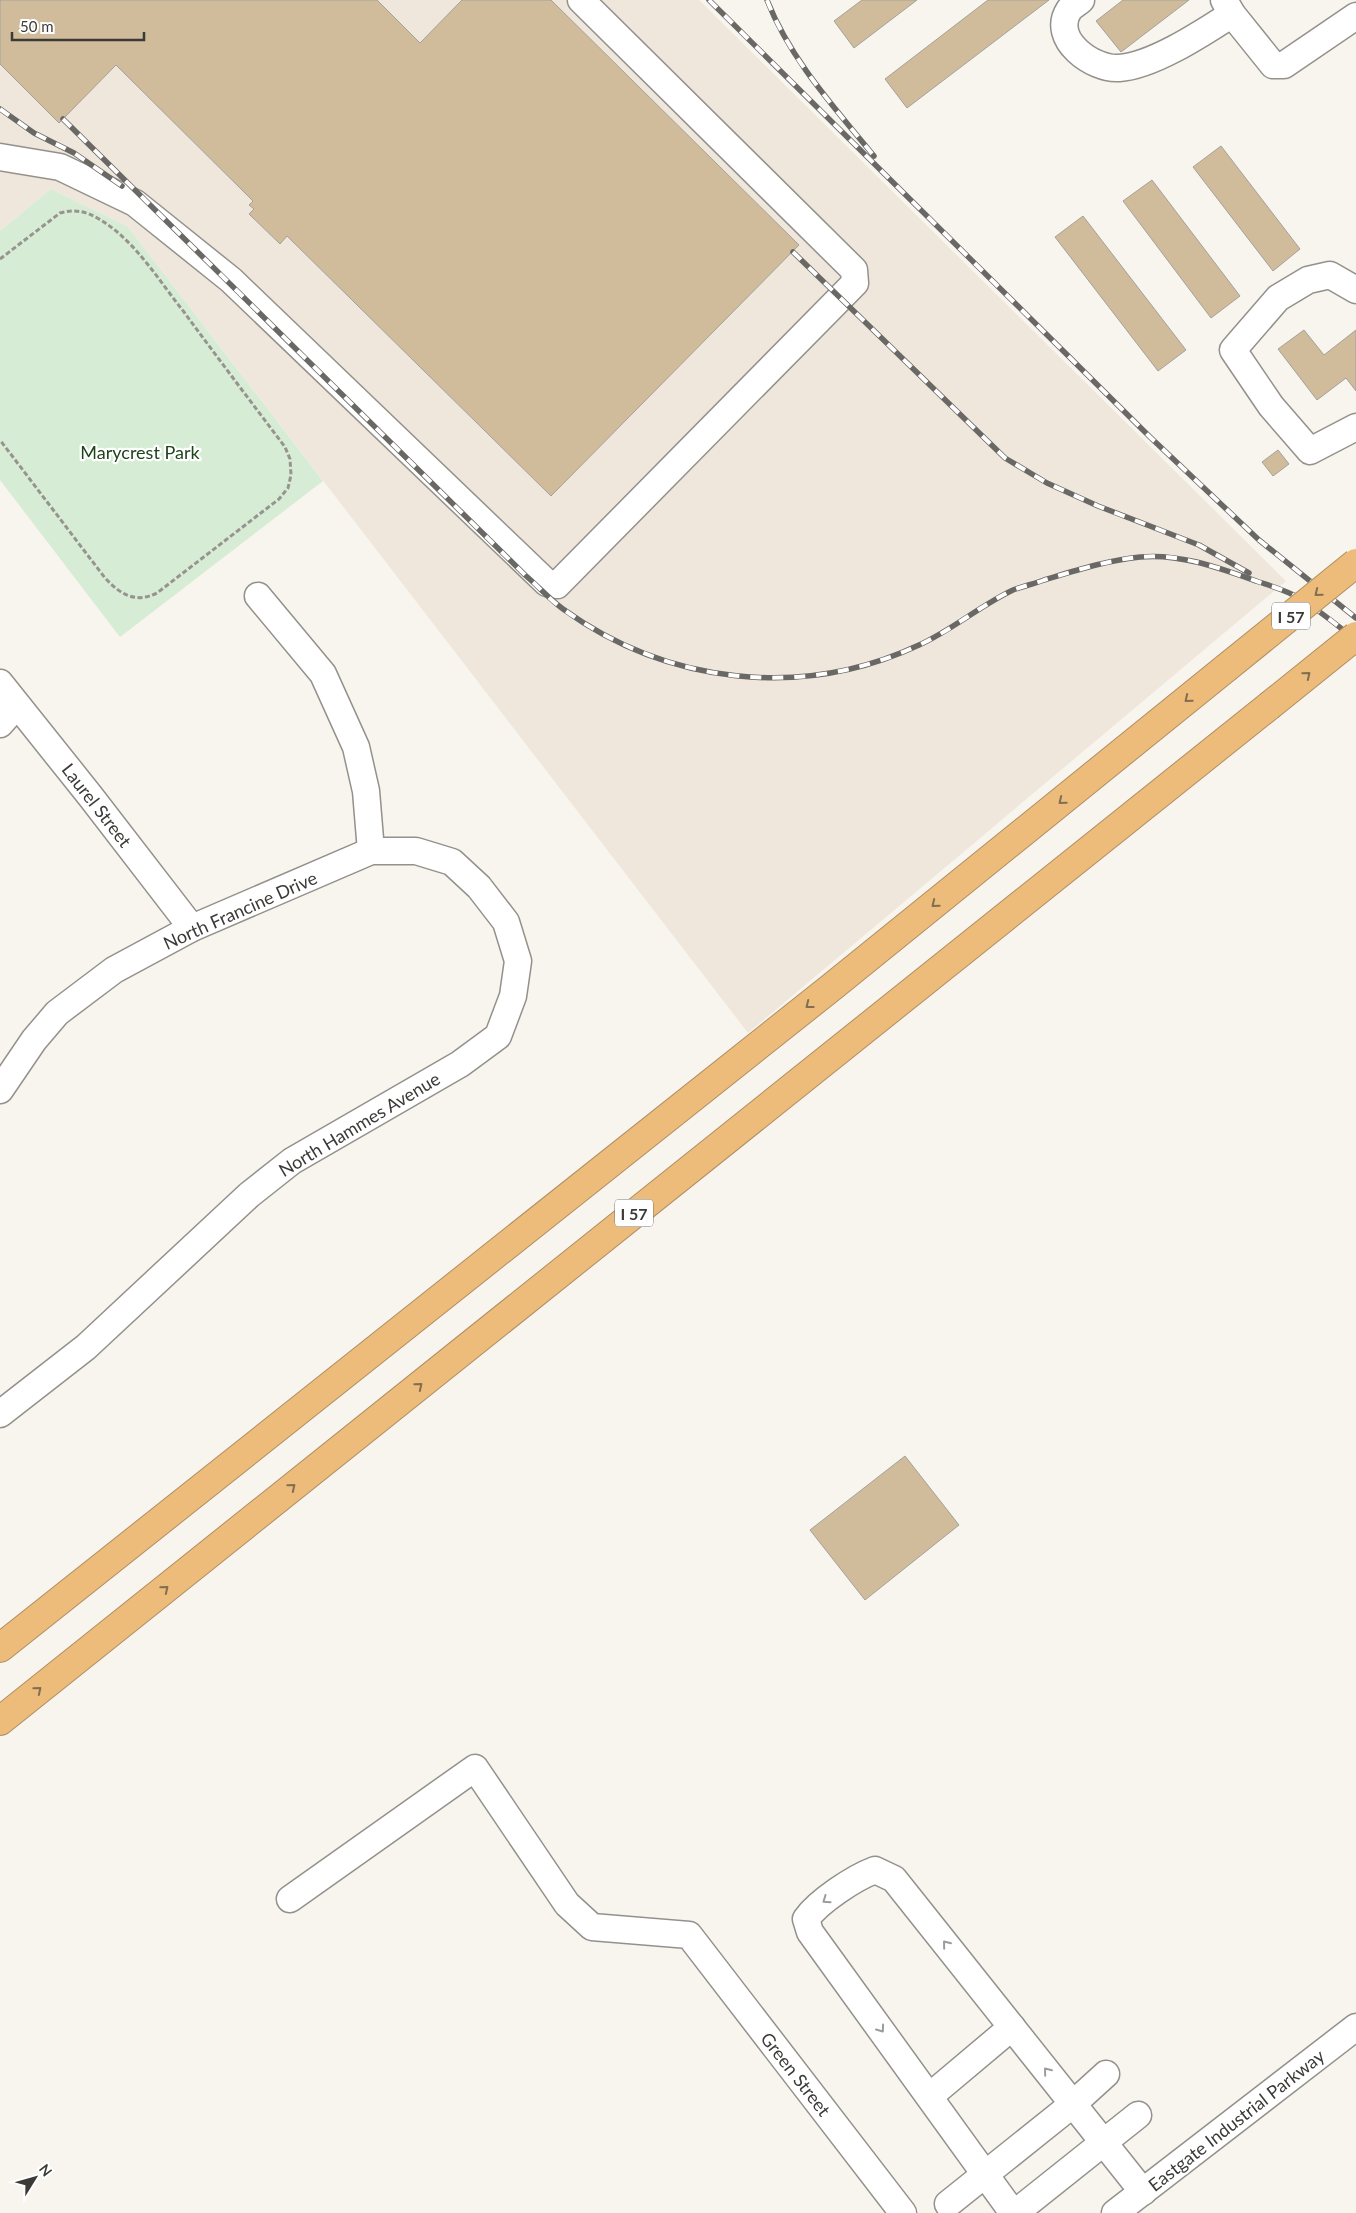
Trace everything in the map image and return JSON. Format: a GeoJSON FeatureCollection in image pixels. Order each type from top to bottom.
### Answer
{"type":"FeatureCollection","features":[{"type":"Feature","properties":{"kind":"highway","name":"I 57"},"geometry":{"type":"LineString","coordinates":[[0,1648],[825,993],[1356,562]]}},
{"type":"Feature","properties":{"kind":"highway","name":"I 57"},"geometry":{"type":"LineString","coordinates":[[0,1721],[1356,636]]}},
{"type":"Feature","properties":{"kind":"street"},"geometry":{"type":"LineString","coordinates":[[0,157],[60,167],[135,203],[231,280],[547,583],[557,585],[855,283],[854,270],[581,0]]}},
{"type":"Feature","properties":{"kind":"street"},"geometry":{"type":"LineString","coordinates":[[1081,0],[1069,10],[1065,23],[1067,38],[1085,58],[1103,66],[1119,68],[1141,63],[1187,43],[1228,7],[1273,65],[1284,65],[1356,16]]}},
{"type":"Feature","properties":{"kind":"street"},"geometry":{"type":"LineString","coordinates":[[1356,290],[1330,275],[1308,280],[1278,298],[1232,350],[1271,406],[1310,451],[1356,427]]}},
{"type":"Feature","properties":{"kind":"street"},"geometry":{"type":"LineString","coordinates":[[258,596],[323,674],[356,747],[366,791],[371,851]]}},
{"type":"Feature","properties":{"kind":"street","name":"Laurel Street"},"geometry":{"type":"LineString","coordinates":[[0,683],[8,715],[91,797],[192,928]]}},
{"type":"Feature","properties":{"kind":"street","name":"North Francine Drive"},"geometry":{"type":"LineString","coordinates":[[0,1090],[34,1040],[57,1013],[114,970],[192,928],[371,851],[416,852],[452,862],[479,886],[506,922]]}},
{"type":"Feature","properties":{"kind":"street","name":"North Hammes Avenue"},"geometry":{"type":"LineString","coordinates":[[0,1414],[86,1347],[249,1195],[292,1161],[460,1064],[498,1036],[513,996],[518,961],[506,922]]}},
{"type":"Feature","properties":{"kind":"street","name":"Green Street"},"geometry":{"type":"LineString","coordinates":[[290,1899],[475,1768],[567,1904],[592,1926],[689,1935],[903,2213]]}},
{"type":"Feature","properties":{"kind":"street"},"geometry":{"type":"LineString","coordinates":[[1138,2115],[1103,2143],[1014,2213],[810,1932],[806,1919],[812,1911],[869,1872],[876,1870],[894,1879],[1103,2143],[1143,2192]]}},
{"type":"Feature","properties":{"kind":"street"},"geometry":{"type":"LineString","coordinates":[[930,2096],[1012,2027]]}},
{"type":"Feature","properties":{"kind":"street","name":"Eastgate Industrial Parkway"},"geometry":{"type":"LineString","coordinates":[[1115,2213],[1355,2031]]}},
{"type":"Feature","properties":{"kind":"street"},"geometry":{"type":"LineString","coordinates":[[948,2204],[1073,2104],[1106,2074]]}},
{"type":"Feature","properties":{"kind":"path"},"geometry":{"type":"LineString","coordinates":[[0,259],[60,213],[70,210],[84,212],[117,232],[148,266],[285,447],[290,459],[291,475],[288,488],[270,508],[157,593],[138,599],[120,592],[105,578],[0,440]]}},
{"type":"Feature","properties":{"kind":"shaded area"},"geometry":{"type":"Polygon","coordinates":[[[0,0],[699,0],[1286,581],[748,1033],[128,227],[51,189],[0,231],[0,0]]]}},
{"type":"Feature","properties":{"kind":"green space","name":"Marycrest Park"},"geometry":{"type":"Polygon","coordinates":[[[51,189],[128,227],[323,481],[120,637],[0,480],[0,231],[51,189]]]}},
{"type":"Feature","properties":{"kind":"building"},"geometry":{"type":"Polygon","coordinates":[[[0,0],[377,0],[420,43],[462,0],[551,0],[799,245],[551,496],[287,236],[280,244],[249,214],[254,209],[249,205],[253,201],[116,65],[59,123],[0,64],[0,0]]]}},
{"type":"Feature","properties":{"kind":"building"},"geometry":{"type":"Polygon","coordinates":[[[862,0],[917,0],[854,48],[834,21],[862,0]]]}},
{"type":"Feature","properties":{"kind":"building"},"geometry":{"type":"Polygon","coordinates":[[[988,0],[1049,0],[907,108],[885,79],[988,0]]]}},
{"type":"Feature","properties":{"kind":"building"},"geometry":{"type":"Polygon","coordinates":[[[1123,0],[1189,0],[1121,52],[1096,21],[1123,0]]]}},
{"type":"Feature","properties":{"kind":"building"},"geometry":{"type":"Polygon","coordinates":[[[1221,146],[1300,249],[1273,271],[1193,167],[1221,146]]]}},
{"type":"Feature","properties":{"kind":"building"},"geometry":{"type":"Polygon","coordinates":[[[1152,180],[1240,296],[1211,318],[1123,201],[1152,180]]]}},
{"type":"Feature","properties":{"kind":"building"},"geometry":{"type":"Polygon","coordinates":[[[1083,216],[1186,350],[1158,371],[1055,237],[1083,216]]]}},
{"type":"Feature","properties":{"kind":"building"},"geometry":{"type":"Polygon","coordinates":[[[1304,330],[1324,355],[1356,330],[1356,391],[1346,378],[1317,400],[1278,349],[1304,330]]]}},
{"type":"Feature","properties":{"kind":"building"},"geometry":{"type":"Polygon","coordinates":[[[1278,450],[1289,464],[1273,476],[1262,462],[1278,450]]]}},
{"type":"Feature","properties":{"kind":"building"},"geometry":{"type":"Polygon","coordinates":[[[905,1456],[959,1525],[865,1600],[810,1530],[905,1456]]]}},
{"type":"Feature","properties":{"kind":"railway"},"geometry":{"type":"LineString","coordinates":[[709,0],[1150,437],[1259,540],[1356,618]]}},
{"type":"Feature","properties":{"kind":"railway"},"geometry":{"type":"LineString","coordinates":[[767,0],[777,22],[800,62],[874,156]]}},
{"type":"Feature","properties":{"kind":"railway"},"geometry":{"type":"LineString","coordinates":[[0,109],[34,133],[74,153],[122,186]]}},
{"type":"Feature","properties":{"kind":"railway"},"geometry":{"type":"LineString","coordinates":[[63,119],[548,597],[563,609],[603,634],[646,654],[690,668],[736,676],[782,678],[829,673],[874,662],[919,645],[1001,596],[1017,589],[1103,563],[1128,558],[1155,556],[1201,563],[1286,591],[1308,604],[1356,640]]}},
{"type":"Feature","properties":{"kind":"railway"},"geometry":{"type":"LineString","coordinates":[[793,252],[1005,458],[1047,483],[1098,506],[1199,545],[1249,573]]}}]}
